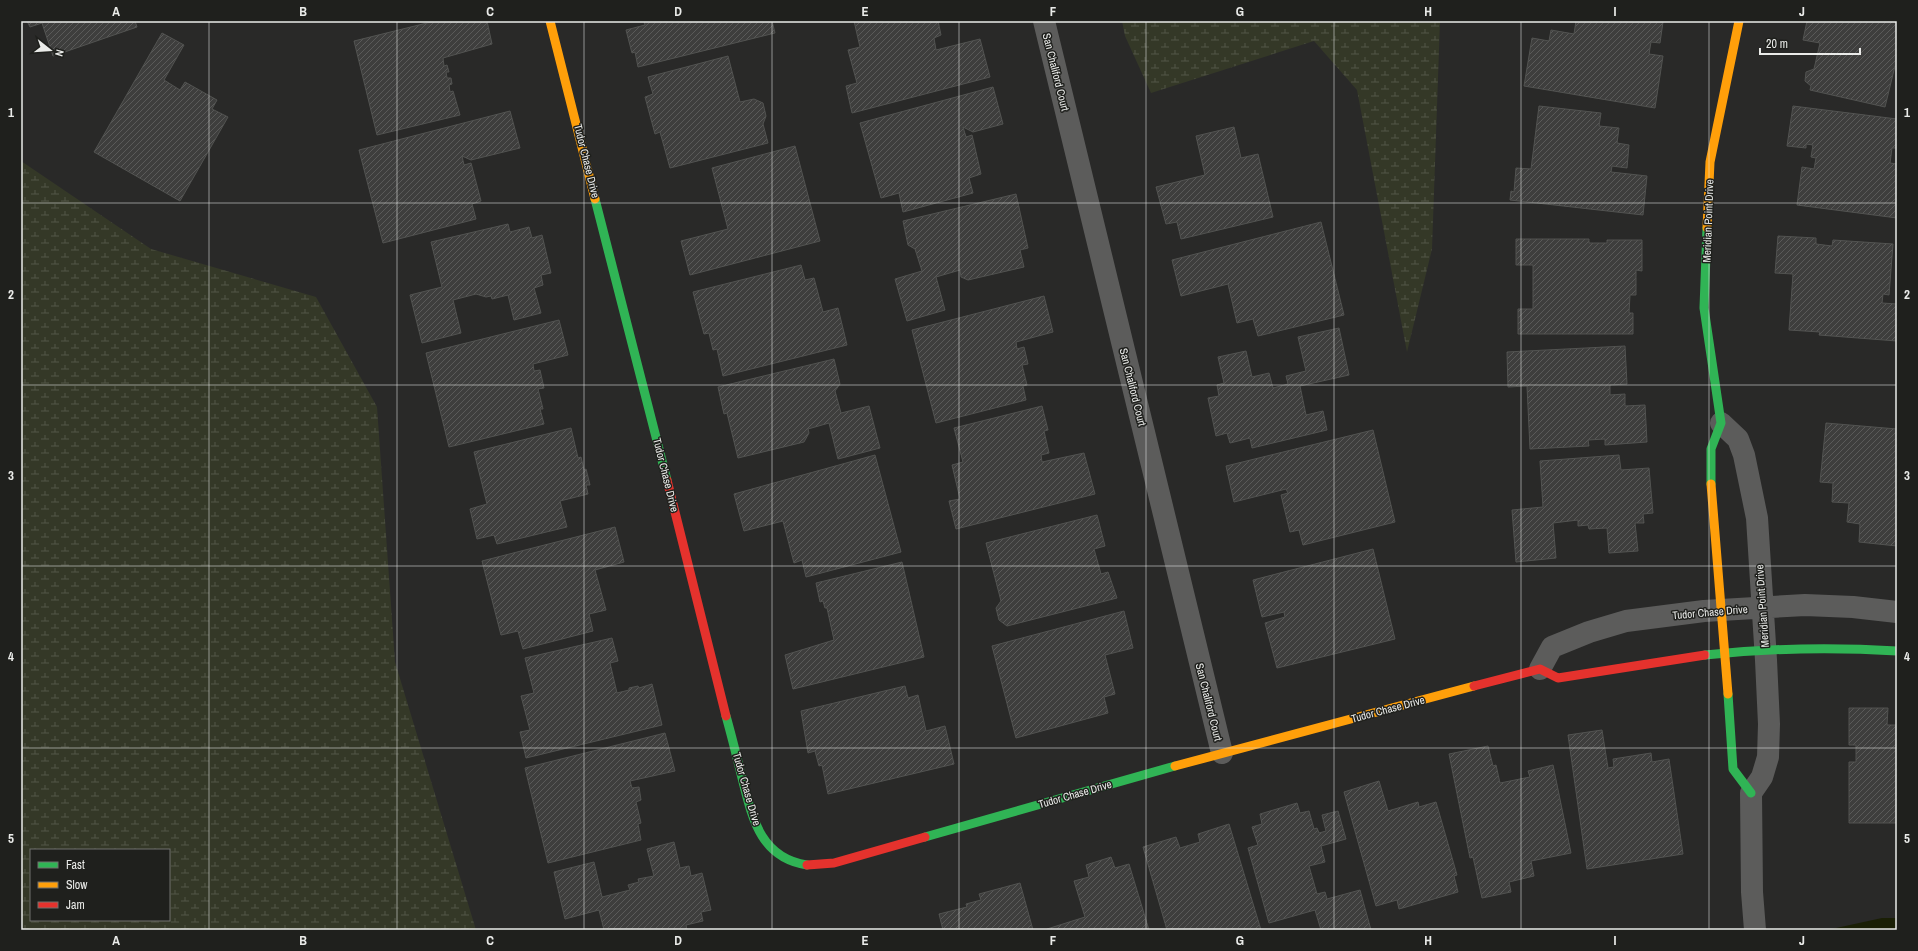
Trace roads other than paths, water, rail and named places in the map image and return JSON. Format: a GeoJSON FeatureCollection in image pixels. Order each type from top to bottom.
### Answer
{"type":"FeatureCollection","features":[{"type":"Feature","properties":{"kind":"street","name":"Tudor Chase Drive"},"geometry":{"type":"LineString","coordinates":[[550,21],[754,821],[764,841],[786,861],[815,866],[834,862],[1222,753],[1540,669],[1552,647],[1589,632],[1626,621],[1722,610],[1805,605],[1854,607],[1897,612]]}},
{"type":"Feature","properties":{"kind":"street","name":"San Chaliford Court"},"geometry":{"type":"LineString","coordinates":[[1044,21],[1222,753]]}},
{"type":"Feature","properties":{"kind":"street","name":"Meridian Point Drive"},"geometry":{"type":"LineString","coordinates":[[1739,21],[1710,170],[1704,308],[1721,424],[1738,439],[1744,455],[1757,518],[1769,724],[1768,757],[1762,778],[1751,793]]}},
{"type":"Feature","properties":{"kind":"street"},"geometry":{"type":"LineString","coordinates":[[1721,424],[1711,449],[1711,480],[1733,769],[1751,793],[1752,892],[1755,930]]}},
{"type":"Feature","properties":{"kind":"street"},"geometry":{"type":"LineString","coordinates":[[1540,669],[1558,678],[1765,648],[1848,648],[1897,651]]}}]}
